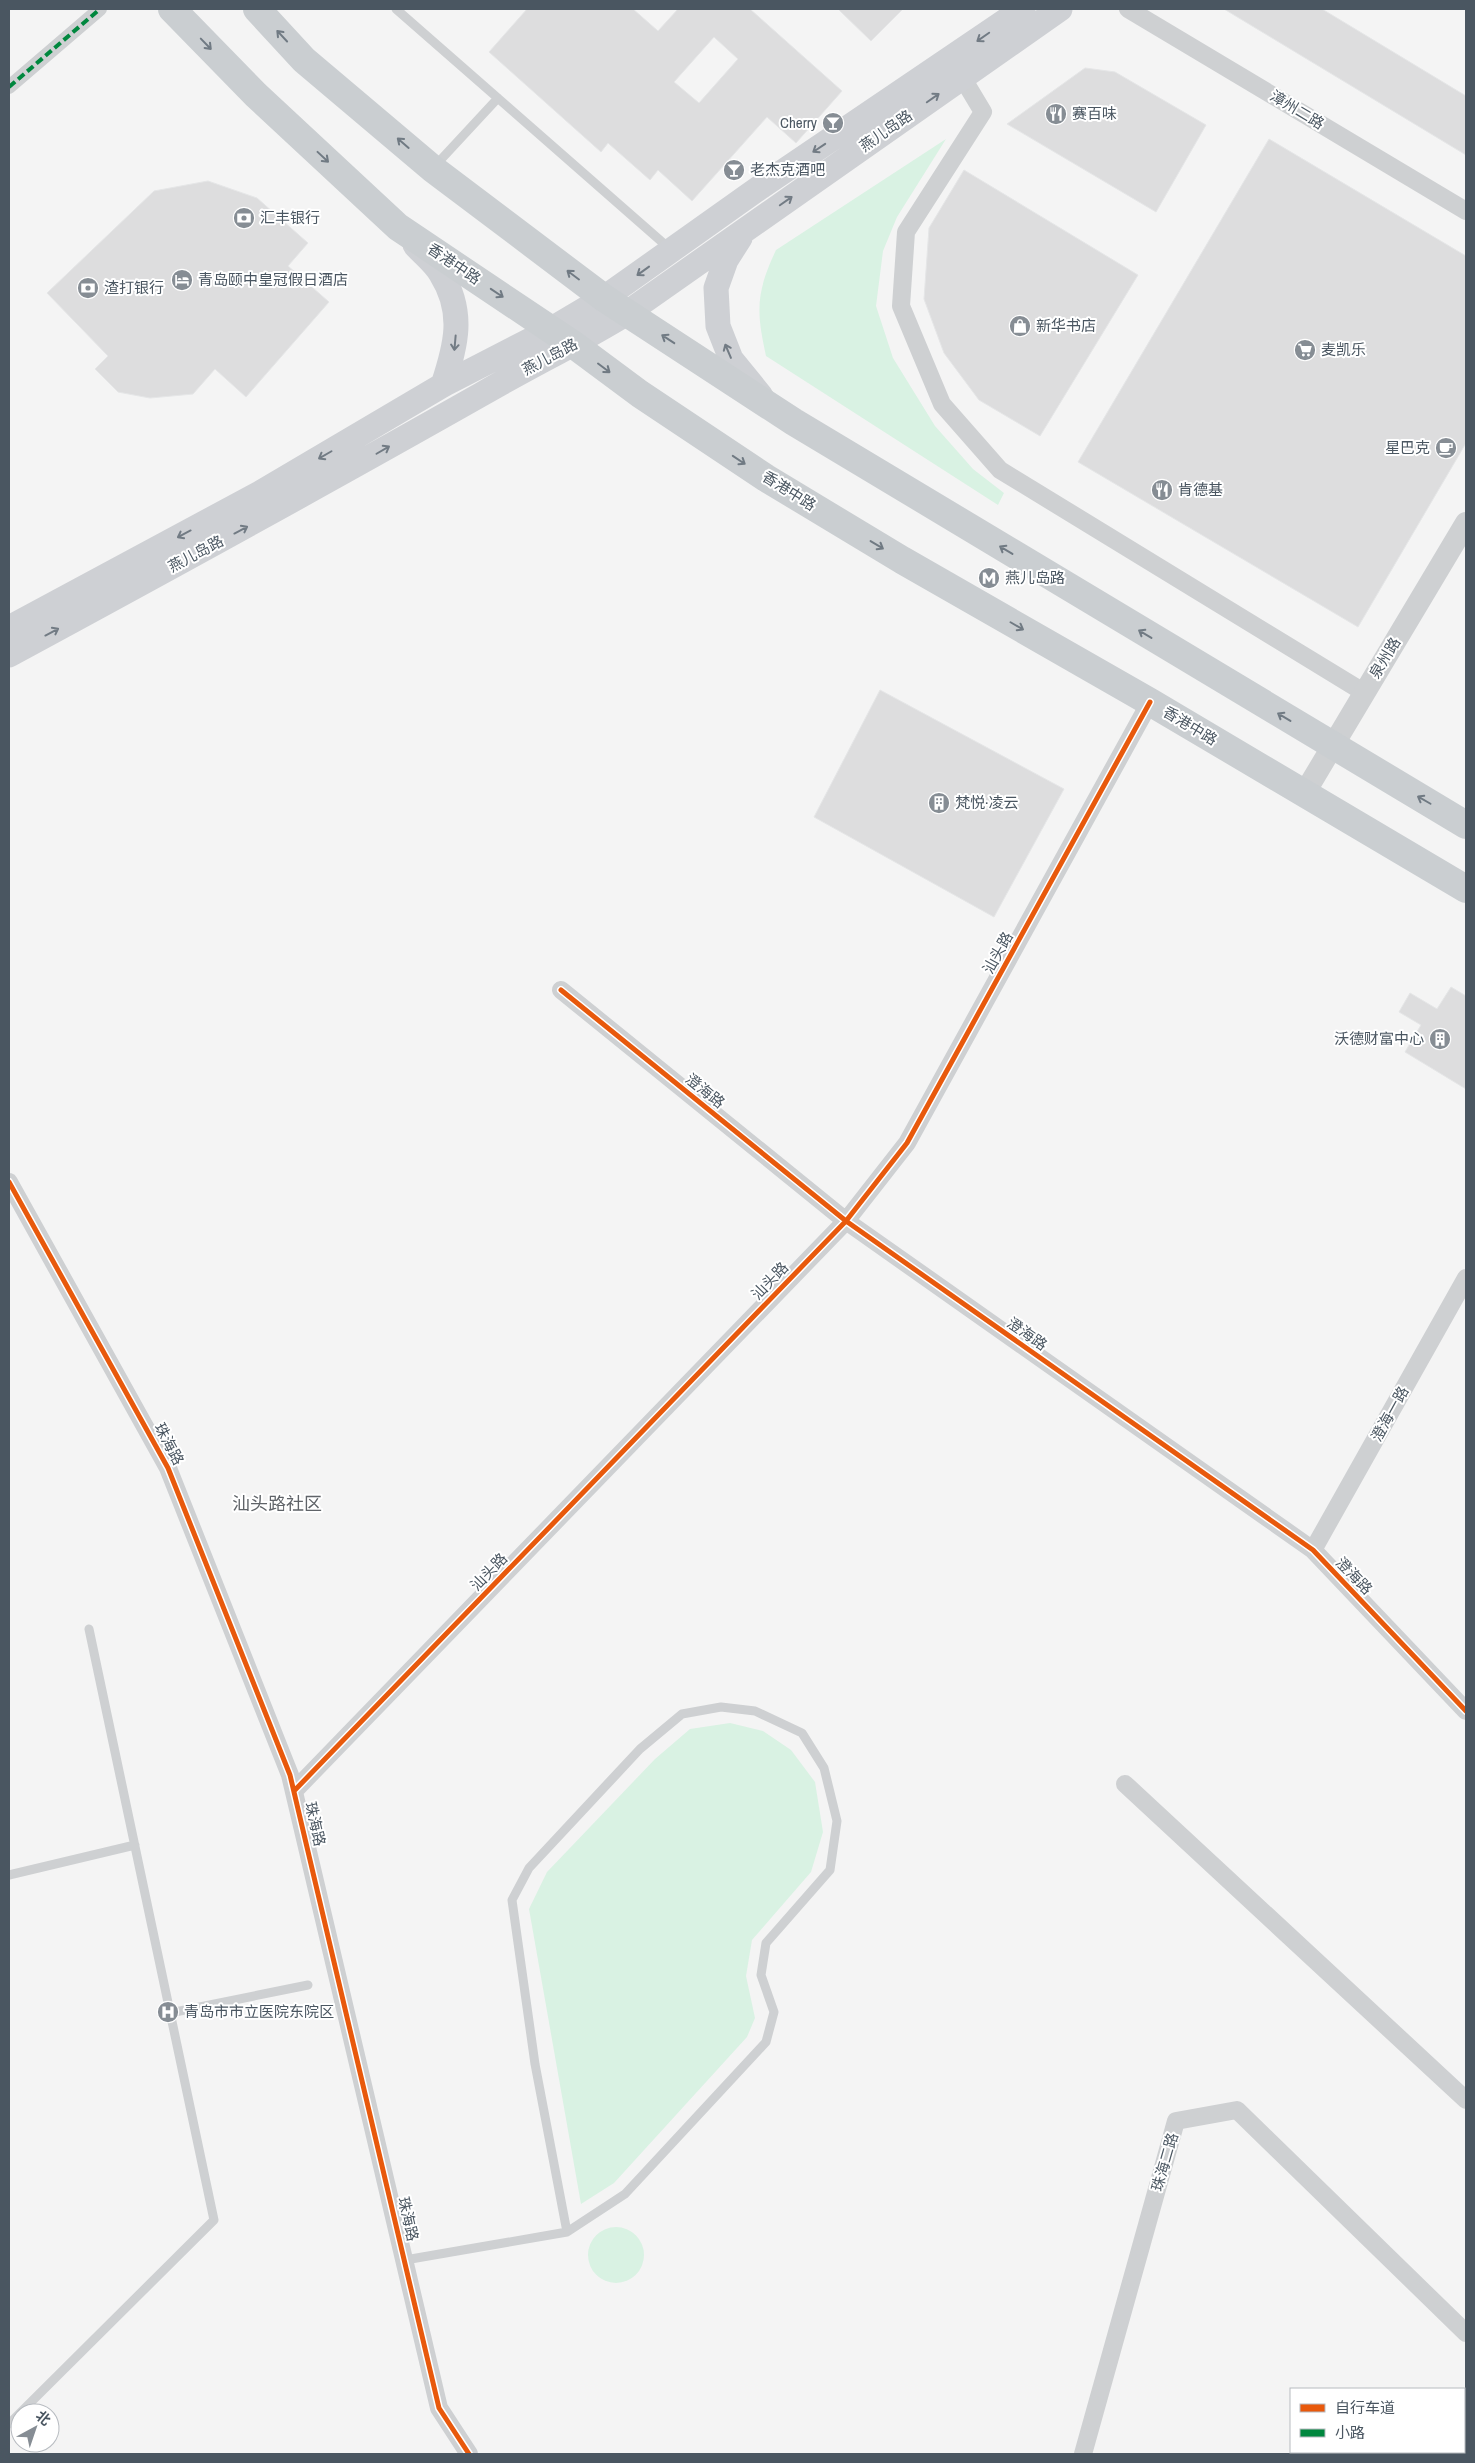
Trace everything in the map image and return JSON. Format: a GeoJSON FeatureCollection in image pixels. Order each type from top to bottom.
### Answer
{"type":"FeatureCollection","features":[{"type":"Feature","properties":{"kind":"main road","name":"香港中路"},"geometry":{"type":"LineString","coordinates":[[172,9],[256,95],[398,226],[574,345],[640,394],[766,478],[911,565],[1150,702],[1466,889]]}},
{"type":"Feature","properties":{"kind":"main road"},"geometry":{"type":"LineString","coordinates":[[256,9],[304,60],[433,168],[604,298],[794,422],[1466,825]]}},
{"type":"Feature","properties":{"kind":"main road","name":"燕儿岛路"},"geometry":{"type":"LineString","coordinates":[[9,628],[260,493],[443,385],[550,330],[604,298],[1022,9]]}},
{"type":"Feature","properties":{"kind":"main road","name":"燕儿岛路"},"geometry":{"type":"LineString","coordinates":[[9,655],[276,511],[496,386],[574,345],[627,313],[1060,9]]}},
{"type":"Feature","properties":{"kind":"main road"},"geometry":{"type":"LineString","coordinates":[[398,226],[441,274],[457,313],[455,350],[443,385]]}},
{"type":"Feature","properties":{"kind":"main road"},"geometry":{"type":"LineString","coordinates":[[746,229],[726,260],[716,288],[718,326],[731,358],[767,404]]}},
{"type":"Feature","properties":{"kind":"street"},"geometry":{"type":"LineString","coordinates":[[9,87],[100,9]]}},
{"type":"Feature","properties":{"kind":"street","name":"漳州二路"},"geometry":{"type":"LineString","coordinates":[[1128,9],[1466,211]]}},
{"type":"Feature","properties":{"kind":"street"},"geometry":{"type":"LineString","coordinates":[[962,77],[983,112],[906,232],[901,306],[942,404],[1000,470],[1364,693]]}},
{"type":"Feature","properties":{"kind":"street","name":"泉州路"},"geometry":{"type":"LineString","coordinates":[[1304,794],[1466,523]]}},
{"type":"Feature","properties":{"kind":"street","name":"汕头路"},"geometry":{"type":"LineString","coordinates":[[294,1791],[846,1221],[907,1143],[1150,702]]}},
{"type":"Feature","properties":{"kind":"street","name":"澄海路"},"geometry":{"type":"LineString","coordinates":[[561,990],[846,1221],[1313,1550],[1466,1711]]}},
{"type":"Feature","properties":{"kind":"street","name":"珠海路"},"geometry":{"type":"LineString","coordinates":[[9,1182],[168,1468],[290,1775],[439,2408],[470,2454]]}},
{"type":"Feature","properties":{"kind":"street","name":"澄海一路"},"geometry":{"type":"LineString","coordinates":[[1313,1550],[1466,1278]]}},
{"type":"Feature","properties":{"kind":"street"},"geometry":{"type":"LineString","coordinates":[[1125,1784],[1466,2100]]}},
{"type":"Feature","properties":{"kind":"street","name":"珠海二路"},"geometry":{"type":"LineString","coordinates":[[1083,2454],[1176,2122],[1237,2110],[1466,2333]]}},
{"type":"Feature","properties":{"kind":"lane"},"geometry":{"type":"LineString","coordinates":[[396,9],[671,250]]}},
{"type":"Feature","properties":{"kind":"lane"},"geometry":{"type":"LineString","coordinates":[[433,168],[498,98]]}},
{"type":"Feature","properties":{"kind":"lane"},"geometry":{"type":"LineString","coordinates":[[30,2403],[214,2220],[88,1628]]}},
{"type":"Feature","properties":{"kind":"lane"},"geometry":{"type":"LineString","coordinates":[[405,2260],[567,2232],[625,2194],[766,2042],[774,2012],[761,1975],[766,1943],[830,1870],[837,1821],[824,1768],[802,1733],[755,1711],[721,1706],[682,1714],[640,1749],[529,1868],[512,1900],[535,2064],[567,2232]]}},
{"type":"Feature","properties":{"kind":"lane"},"geometry":{"type":"LineString","coordinates":[[9,1875],[135,1845]]}},
{"type":"Feature","properties":{"kind":"lane"},"geometry":{"type":"LineString","coordinates":[[170,2013],[308,1984]]}},
{"type":"Feature","properties":{"kind":"green space"},"geometry":{"type":"Polygon","coordinates":[[[946,139],[897,217],[883,251],[876,306],[893,358],[935,426],[973,469],[1004,493],[998,505],[766,356],[759,314],[761,290],[776,250],[946,139]]]}},
{"type":"Feature","properties":{"kind":"green space"},"geometry":{"type":"Polygon","coordinates":[[[730,1723],[763,1731],[791,1750],[815,1782],[823,1832],[811,1872],[752,1940],[746,1976],[755,2018],[747,2037],[614,2183],[581,2204],[529,1909],[547,1872],[655,1759],[690,1729],[730,1723]]]}},
{"type":"Feature","properties":{"kind":"green space"},"geometry":{"type":"Polygon","coordinates":[[[616,2227],[627,2229],[636,2235],[642,2244],[644,2255],[642,2266],[636,2275],[627,2281],[616,2283],[605,2281],[596,2275],[590,2266],[588,2255],[590,2244],[596,2235],[605,2229],[616,2227]]]}},
{"type":"Feature","properties":{"kind":"building"},"geometry":{"type":"Polygon","coordinates":[[[527,9],[633,9],[658,31],[678,9],[750,9],[842,91],[796,143],[767,117],[692,201],[658,170],[650,180],[608,143],[601,152],[489,52],[527,9]],[[714,37],[674,82],[699,103],[738,59],[714,37]]]}},
{"type":"Feature","properties":{"kind":"building"},"geometry":{"type":"Polygon","coordinates":[[[838,9],[903,9],[871,41],[838,9]]]}},
{"type":"Feature","properties":{"kind":"building"},"geometry":{"type":"Polygon","coordinates":[[[1224,9],[1322,9],[1466,96],[1466,155],[1224,9]]]}},
{"type":"Feature","properties":{"kind":"building"},"geometry":{"type":"Polygon","coordinates":[[[1085,68],[1115,72],[1206,125],[1156,212],[1007,124],[1085,68]]]}},
{"type":"Feature","properties":{"kind":"building","name":"麦凯乐"},"geometry":{"type":"Polygon","coordinates":[[[1269,139],[1466,256],[1466,443],[1358,627],[1078,462],[1269,139]]]}},
{"type":"Feature","properties":{"kind":"building","name":"新华书店"},"geometry":{"type":"Polygon","coordinates":[[[964,170],[1138,275],[1040,436],[979,400],[944,353],[924,299],[929,228],[964,170]]]}},
{"type":"Feature","properties":{"kind":"building","name":"青岛颐中皇冠假日酒店"},"geometry":{"type":"Polygon","coordinates":[[[208,181],[257,198],[308,243],[288,266],[329,302],[246,397],[215,369],[193,394],[150,398],[118,392],[95,369],[108,356],[47,293],[154,191],[208,181]]]}},
{"type":"Feature","properties":{"kind":"building","name":"梵悦·凌云"},"geometry":{"type":"Polygon","coordinates":[[[880,690],[1064,789],[994,917],[814,817],[880,690]]]}},
{"type":"Feature","properties":{"kind":"building","name":"沃德财富中心"},"geometry":{"type":"Polygon","coordinates":[[[1451,987],[1466,996],[1466,1089],[1405,1052],[1421,1025],[1399,1012],[1410,993],[1437,1009],[1451,987]]]}},
{"type":"Feature","properties":{"kind":"marked path"},"geometry":{"type":"LineString","coordinates":[[9,87],[100,9]]}},
{"type":"Feature","properties":{"kind":"cycle path"},"geometry":{"type":"LineString","coordinates":[[294,1791],[846,1221],[907,1143],[1150,702]]}},
{"type":"Feature","properties":{"kind":"cycle path"},"geometry":{"type":"LineString","coordinates":[[561,990],[846,1221],[1313,1550],[1466,1711]]}},
{"type":"Feature","properties":{"kind":"cycle path"},"geometry":{"type":"LineString","coordinates":[[9,1182],[168,1468],[290,1775],[439,2408],[469,2454]]}},
{"type":"Feature","properties":{"kind":"place","name":"赛百味"},"geometry":{"type":"Point","coordinates":[1056,114]}},
{"type":"Feature","properties":{"kind":"place","name":"Cherry"},"geometry":{"type":"Point","coordinates":[833,123]}},
{"type":"Feature","properties":{"kind":"place","name":"老杰克酒吧"},"geometry":{"type":"Point","coordinates":[734,170]}},
{"type":"Feature","properties":{"kind":"place","name":"汇丰银行"},"geometry":{"type":"Point","coordinates":[244,218]}},
{"type":"Feature","properties":{"kind":"place","name":"青岛颐中皇冠假日酒店"},"geometry":{"type":"Point","coordinates":[182,280]}},
{"type":"Feature","properties":{"kind":"place","name":"渣打银行"},"geometry":{"type":"Point","coordinates":[88,288]}},
{"type":"Feature","properties":{"kind":"place","name":"新华书店"},"geometry":{"type":"Point","coordinates":[1020,326]}},
{"type":"Feature","properties":{"kind":"place","name":"麦凯乐"},"geometry":{"type":"Point","coordinates":[1305,350]}},
{"type":"Feature","properties":{"kind":"place","name":"星巴克"},"geometry":{"type":"Point","coordinates":[1446,448]}},
{"type":"Feature","properties":{"kind":"place","name":"肯德基"},"geometry":{"type":"Point","coordinates":[1162,490]}},
{"type":"Feature","properties":{"kind":"place","name":"燕儿岛路"},"geometry":{"type":"Point","coordinates":[989,578]}},
{"type":"Feature","properties":{"kind":"place","name":"梵悦·凌云"},"geometry":{"type":"Point","coordinates":[939,803]}},
{"type":"Feature","properties":{"kind":"place","name":"沃德财富中心"},"geometry":{"type":"Point","coordinates":[1440,1039]}},
{"type":"Feature","properties":{"kind":"place","name":"青岛市市立医院东院区"},"geometry":{"type":"Point","coordinates":[168,2012]}},
{"type":"Feature","properties":{"kind":"district","name":"汕头路社区"},"geometry":{"type":"Point","coordinates":[277,1504]}}]}
